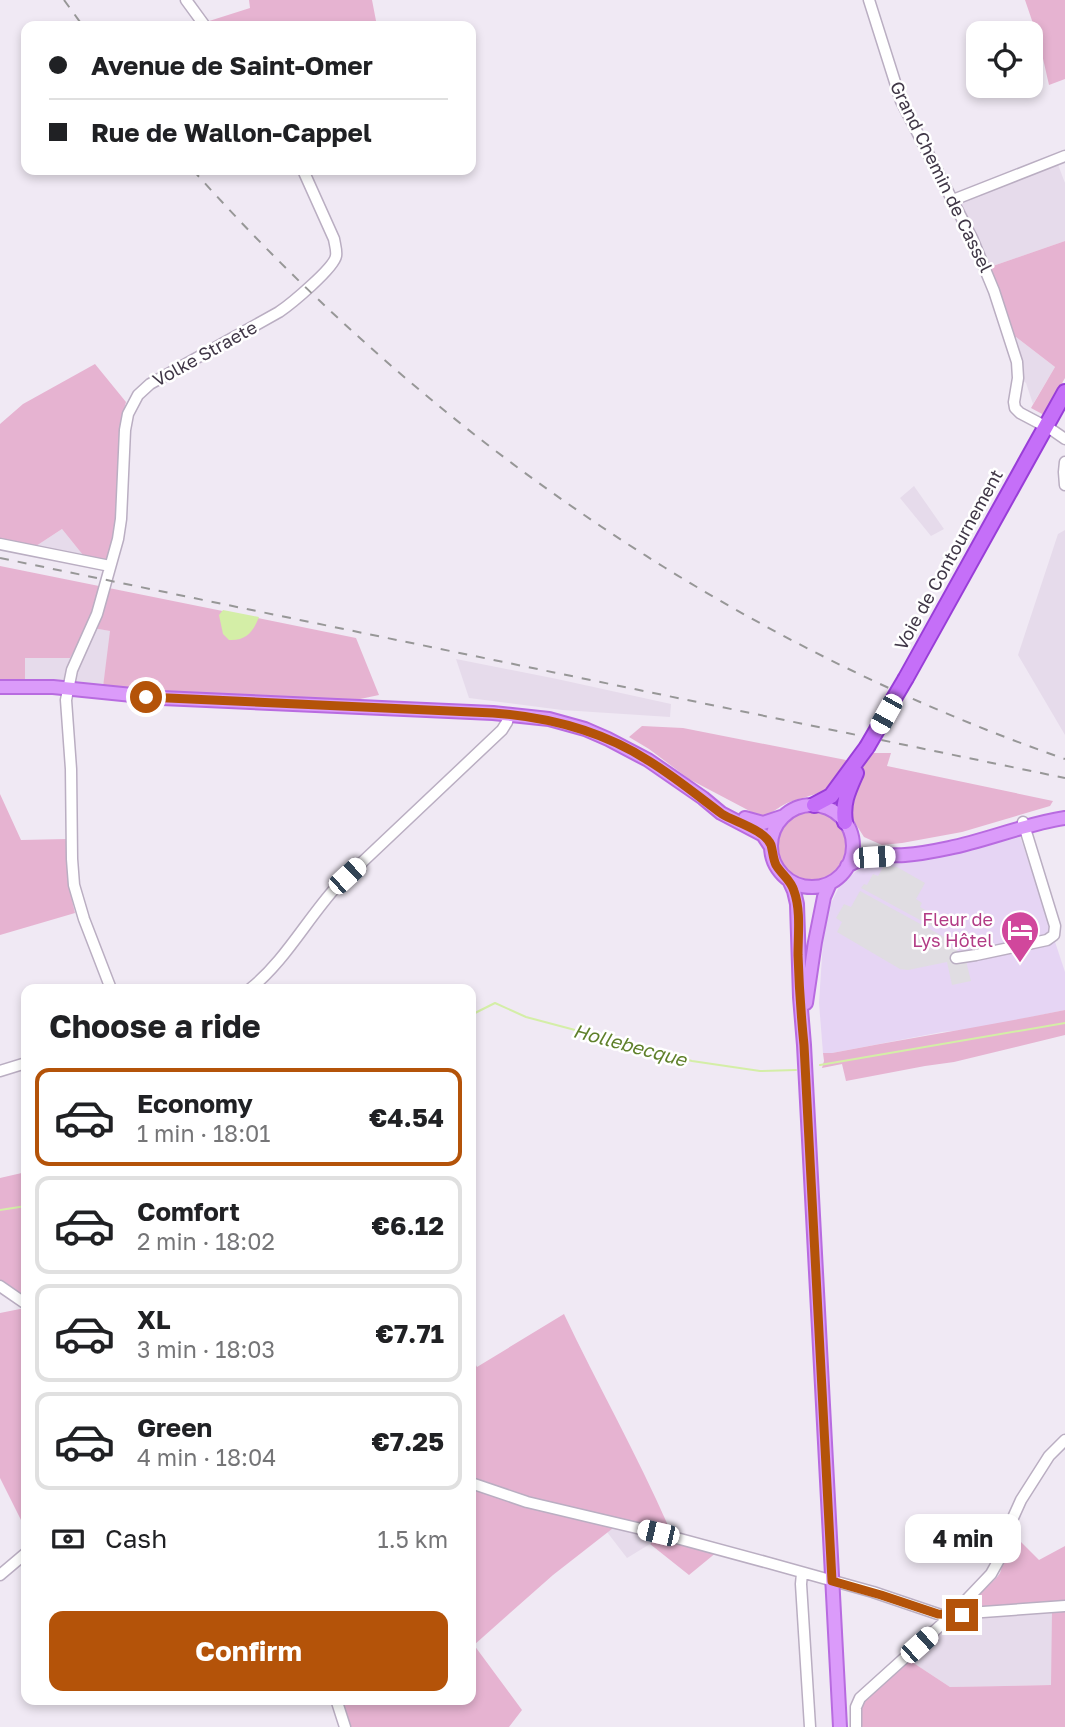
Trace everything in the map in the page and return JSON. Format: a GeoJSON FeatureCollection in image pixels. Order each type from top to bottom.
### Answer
{"type":"FeatureCollection","features":[{"type":"Feature","properties":{"kind":"highway","name":"Voie de Contournement"},"geometry":{"type":"LineString","coordinates":[[845,822],[845,800],[867,747],[1065,392]]}},
{"type":"Feature","properties":{"kind":"highway","name":"Voie de Contournement"},"geometry":{"type":"LineString","coordinates":[[814,806],[831,796],[867,747]]}},
{"type":"Feature","properties":{"kind":"main road"},"geometry":{"type":"LineString","coordinates":[[0,687],[67,688],[162,698],[538,717],[562,722],[608,739],[648,760],[725,816],[763,835],[771,847],[776,865],[789,880],[796,900],[840,1727]]}},
{"type":"Feature","properties":{"kind":"main road"},"geometry":{"type":"LineString","coordinates":[[703,798],[754,822],[767,822],[797,808],[814,806],[832,810],[845,822],[852,838],[852,852],[840,876],[830,883],[811,887],[789,880]]}},
{"type":"Feature","properties":{"kind":"main road"},"geometry":{"type":"LineString","coordinates":[[847,866],[865,858],[917,854],[958,846],[1065,812]]}},
{"type":"Feature","properties":{"kind":"main road"},"geometry":{"type":"LineString","coordinates":[[771,847],[774,831],[784,816]]}},
{"type":"Feature","properties":{"kind":"main road"},"geometry":{"type":"LineString","coordinates":[[852,838],[872,849],[893,850],[948,842],[1024,824],[1065,818]]}},
{"type":"Feature","properties":{"kind":"main road"},"geometry":{"type":"LineString","coordinates":[[804,1045],[812,957],[822,903],[830,883]]}},
{"type":"Feature","properties":{"kind":"street"},"geometry":{"type":"LineString","coordinates":[[186,0],[201,21]]}},
{"type":"Feature","properties":{"kind":"street","name":"Grand Chemin de Cassel"},"geometry":{"type":"LineString","coordinates":[[869,0],[904,108],[985,267],[1016,357],[1018,378],[1014,406],[1020,414],[1039,423]]}},
{"type":"Feature","properties":{"kind":"street"},"geometry":{"type":"LineString","coordinates":[[953,200],[1065,156]]}},
{"type":"Feature","properties":{"kind":"street","name":"Volke Straete"},"geometry":{"type":"LineString","coordinates":[[109,984],[81,911],[73,879],[71,769],[66,704],[67,688],[78,654],[97,614],[120,529],[126,419],[132,404],[145,387],[285,308],[335,260],[337,252],[334,239],[305,175]]}},
{"type":"Feature","properties":{"kind":"street"},"geometry":{"type":"LineString","coordinates":[[1052,430],[1065,439]]}},
{"type":"Feature","properties":{"kind":"street"},"geometry":{"type":"LineString","coordinates":[[1065,462],[1065,485]]}},
{"type":"Feature","properties":{"kind":"street"},"geometry":{"type":"LineString","coordinates":[[0,544],[110,566]]}},
{"type":"Feature","properties":{"kind":"street"},"geometry":{"type":"LineString","coordinates":[[255,984],[271,969],[337,886],[498,733],[507,722],[509,714]]}},
{"type":"Feature","properties":{"kind":"street"},"geometry":{"type":"LineString","coordinates":[[956,958],[1047,940],[1054,935],[1055,926],[1024,824]]}},
{"type":"Feature","properties":{"kind":"street"},"geometry":{"type":"LineString","coordinates":[[0,1071],[21,1065]]}},
{"type":"Feature","properties":{"kind":"street"},"geometry":{"type":"LineString","coordinates":[[0,1286],[21,1301]]}},
{"type":"Feature","properties":{"kind":"street"},"geometry":{"type":"LineString","coordinates":[[856,1727],[856,1707],[860,1698],[952,1615],[997,1565],[1021,1500],[1052,1451],[1065,1440]]}},
{"type":"Feature","properties":{"kind":"street"},"geometry":{"type":"LineString","coordinates":[[476,1485],[527,1502],[658,1533],[832,1581],[934,1613],[952,1615],[1065,1606]]}},
{"type":"Feature","properties":{"kind":"street"},"geometry":{"type":"LineString","coordinates":[[0,1575],[21,1557]]}},
{"type":"Feature","properties":{"kind":"street"},"geometry":{"type":"LineString","coordinates":[[802,1573],[810,1727]]}},
{"type":"Feature","properties":{"kind":"street"},"geometry":{"type":"LineString","coordinates":[[337,1705],[345,1727]]}},
{"type":"Feature","properties":{"kind":"shaded area"},"geometry":{"type":"Polygon","coordinates":[[[249,0],[372,0],[376,21],[209,21],[250,8],[249,0]]]}},
{"type":"Feature","properties":{"kind":"shaded area"},"geometry":{"type":"Polygon","coordinates":[[[1025,0],[1065,0],[1065,79],[1049,85],[1043,59],[1043,21],[1032,21],[1025,0]]]}},
{"type":"Feature","properties":{"kind":"shaded area"},"geometry":{"type":"Polygon","coordinates":[[[1057,162],[1065,183],[1065,241],[990,267],[959,201],[1057,162]]]}},
{"type":"Feature","properties":{"kind":"shaded area"},"geometry":{"type":"Polygon","coordinates":[[[1065,241],[1065,378],[1044,415],[1031,408],[1055,367],[1016,337],[1013,338],[990,267],[1065,241]]]}},
{"type":"Feature","properties":{"kind":"shaded area"},"geometry":{"type":"Polygon","coordinates":[[[1016,337],[1055,367],[1033,404],[1026,383],[1022,380],[1013,338],[1016,337]]]}},
{"type":"Feature","properties":{"kind":"shaded area"},"geometry":{"type":"Polygon","coordinates":[[[95,364],[126,402],[120,426],[115,529],[107,560],[87,560],[62,529],[33,548],[0,540],[0,424],[23,404],[95,364]]]}},
{"type":"Feature","properties":{"kind":"shaded area"},"geometry":{"type":"Polygon","coordinates":[[[914,486],[944,529],[931,536],[900,498],[914,486]]]}},
{"type":"Feature","properties":{"kind":"shaded area"},"geometry":{"type":"Polygon","coordinates":[[[62,529],[87,560],[33,548],[62,529]]]}},
{"type":"Feature","properties":{"kind":"shaded area"},"geometry":{"type":"Polygon","coordinates":[[[1065,530],[1065,735],[1018,655],[1058,534],[1065,530]]]}},
{"type":"Feature","properties":{"kind":"shaded area"},"geometry":{"type":"Polygon","coordinates":[[[0,566],[356,638],[379,695],[346,702],[145,692],[103,687],[110,631],[87,627],[70,658],[25,658],[25,681],[0,682],[0,566]]]}},
{"type":"Feature","properties":{"kind":"shaded area"},"geometry":{"type":"Polygon","coordinates":[[[223,610],[259,617],[248,635],[229,640],[223,634],[219,615],[223,610]]]}},
{"type":"Feature","properties":{"kind":"shaded area"},"geometry":{"type":"Polygon","coordinates":[[[87,627],[111,631],[102,697],[24,691],[25,658],[70,658],[87,627]]]}},
{"type":"Feature","properties":{"kind":"shaded area"},"geometry":{"type":"Polygon","coordinates":[[[456,659],[671,704],[670,717],[562,710],[469,698],[456,659]]]}},
{"type":"Feature","properties":{"kind":"shaded area"},"geometry":{"type":"Polygon","coordinates":[[[642,726],[683,728],[846,760],[838,780],[831,786],[787,803],[763,818],[689,779],[629,737],[642,726]]]}},
{"type":"Feature","properties":{"kind":"shaded area"},"geometry":{"type":"Polygon","coordinates":[[[870,753],[891,753],[887,766],[1053,801],[1050,806],[962,832],[882,845],[864,837],[848,812],[859,776],[870,753]]]}},
{"type":"Feature","properties":{"kind":"shaded area"},"geometry":{"type":"Polygon","coordinates":[[[0,794],[21,840],[67,839],[68,882],[75,913],[0,935],[0,794]]]}},
{"type":"Feature","properties":{"kind":"shaded area"},"geometry":{"type":"Polygon","coordinates":[[[812,811],[837,821],[847,846],[837,871],[812,881],[787,871],[777,846],[787,821],[812,811]]]}},
{"type":"Feature","properties":{"kind":"shaded area"},"geometry":{"type":"Polygon","coordinates":[[[1020,836],[1065,972],[1065,1010],[973,1029],[823,1053],[819,1003],[823,941],[830,905],[841,883],[866,864],[933,858],[1020,836]]]}},
{"type":"Feature","properties":{"kind":"shaded area"},"geometry":{"type":"Polygon","coordinates":[[[884,866],[897,867],[925,883],[916,899],[922,903],[920,907],[938,918],[933,927],[861,888],[864,884],[867,885],[873,874],[878,876],[884,866]]]}},
{"type":"Feature","properties":{"kind":"shaded area"},"geometry":{"type":"Polygon","coordinates":[[[860,891],[946,938],[947,945],[968,953],[967,965],[971,981],[952,985],[947,962],[908,970],[900,969],[837,932],[842,922],[836,918],[844,904],[851,907],[860,891]]]}},
{"type":"Feature","properties":{"kind":"shaded area"},"geometry":{"type":"Polygon","coordinates":[[[1065,1010],[1065,1035],[954,1062],[846,1081],[842,1064],[822,1068],[823,1053],[1065,1010]]]}},
{"type":"Feature","properties":{"kind":"shaded area"},"geometry":{"type":"Polygon","coordinates":[[[21,1173],[21,1298],[0,1283],[0,1178],[21,1173]]]}},
{"type":"Feature","properties":{"kind":"shaded area"},"geometry":{"type":"Polygon","coordinates":[[[21,1309],[21,1520],[0,1478],[0,1313],[21,1309]]]}},
{"type":"Feature","properties":{"kind":"shaded area"},"geometry":{"type":"Polygon","coordinates":[[[564,1314],[670,1530],[527,1497],[476,1480],[477,1367],[564,1314]]]}},
{"type":"Feature","properties":{"kind":"shaded area"},"geometry":{"type":"Polygon","coordinates":[[[476,1488],[617,1525],[553,1575],[476,1643],[476,1488]]]}},
{"type":"Feature","properties":{"kind":"shaded area"},"geometry":{"type":"Polygon","coordinates":[[[617,1525],[660,1535],[627,1558],[607,1532],[617,1525]]]}},
{"type":"Feature","properties":{"kind":"shaded area"},"geometry":{"type":"Polygon","coordinates":[[[1012,1533],[1039,1560],[1065,1546],[1065,1601],[982,1608],[974,1604],[978,1595],[1000,1573],[1012,1533]]]}},
{"type":"Feature","properties":{"kind":"shaded area"},"geometry":{"type":"Polygon","coordinates":[[[660,1535],[717,1552],[689,1575],[650,1544],[660,1535]]]}},
{"type":"Feature","properties":{"kind":"shaded area"},"geometry":{"type":"Polygon","coordinates":[[[1065,1610],[1065,1727],[859,1727],[857,1713],[864,1698],[909,1660],[950,1687],[1051,1685],[1052,1612],[1065,1610]]]}},
{"type":"Feature","properties":{"kind":"shaded area"},"geometry":{"type":"Polygon","coordinates":[[[1052,1612],[1052,1685],[950,1687],[909,1660],[955,1619],[1052,1612]]]}},
{"type":"Feature","properties":{"kind":"shaded area"},"geometry":{"type":"Polygon","coordinates":[[[476,1648],[522,1710],[509,1727],[349,1727],[342,1705],[476,1705],[476,1648]]]}},
{"type":"Feature","properties":{"kind":"waterway","name":"Hollebecque"},"geometry":{"type":"LineString","coordinates":[[476,1012],[495,1003],[526,1017],[692,1061],[760,1071],[796,1070]]}},
{"type":"Feature","properties":{"kind":"waterway","name":"Hollebecque"},"geometry":{"type":"LineString","coordinates":[[820,1065],[1065,1023]]}},
{"type":"Feature","properties":{"kind":"waterway","name":"Hollebecque"},"geometry":{"type":"LineString","coordinates":[[0,1210],[21,1207]]}},
{"type":"Feature","properties":{"kind":"railway"},"geometry":{"type":"LineString","coordinates":[[64,0],[79,21]]}},
{"type":"Feature","properties":{"kind":"railway"},"geometry":{"type":"LineString","coordinates":[[198,175],[284,267],[382,357],[484,442],[592,520],[704,591],[820,655],[941,711],[1065,759]]}},
{"type":"Feature","properties":{"kind":"railway"},"geometry":{"type":"LineString","coordinates":[[0,558],[1065,778]]}},
{"type":"Feature","properties":{"kind":"place","name":"Fleur de Lys Hôtel"},"geometry":{"type":"Point","coordinates":[1020,964]}},
{"type":"Feature","properties":{"kind":"route"},"geometry":{"type":"LineString","coordinates":[[146,697],[493,713],[562,722],[585,729],[641,756],[721,813],[768,840],[776,865],[789,880],[796,900],[832,1581],[938,1614],[962,1615]]}}]}
